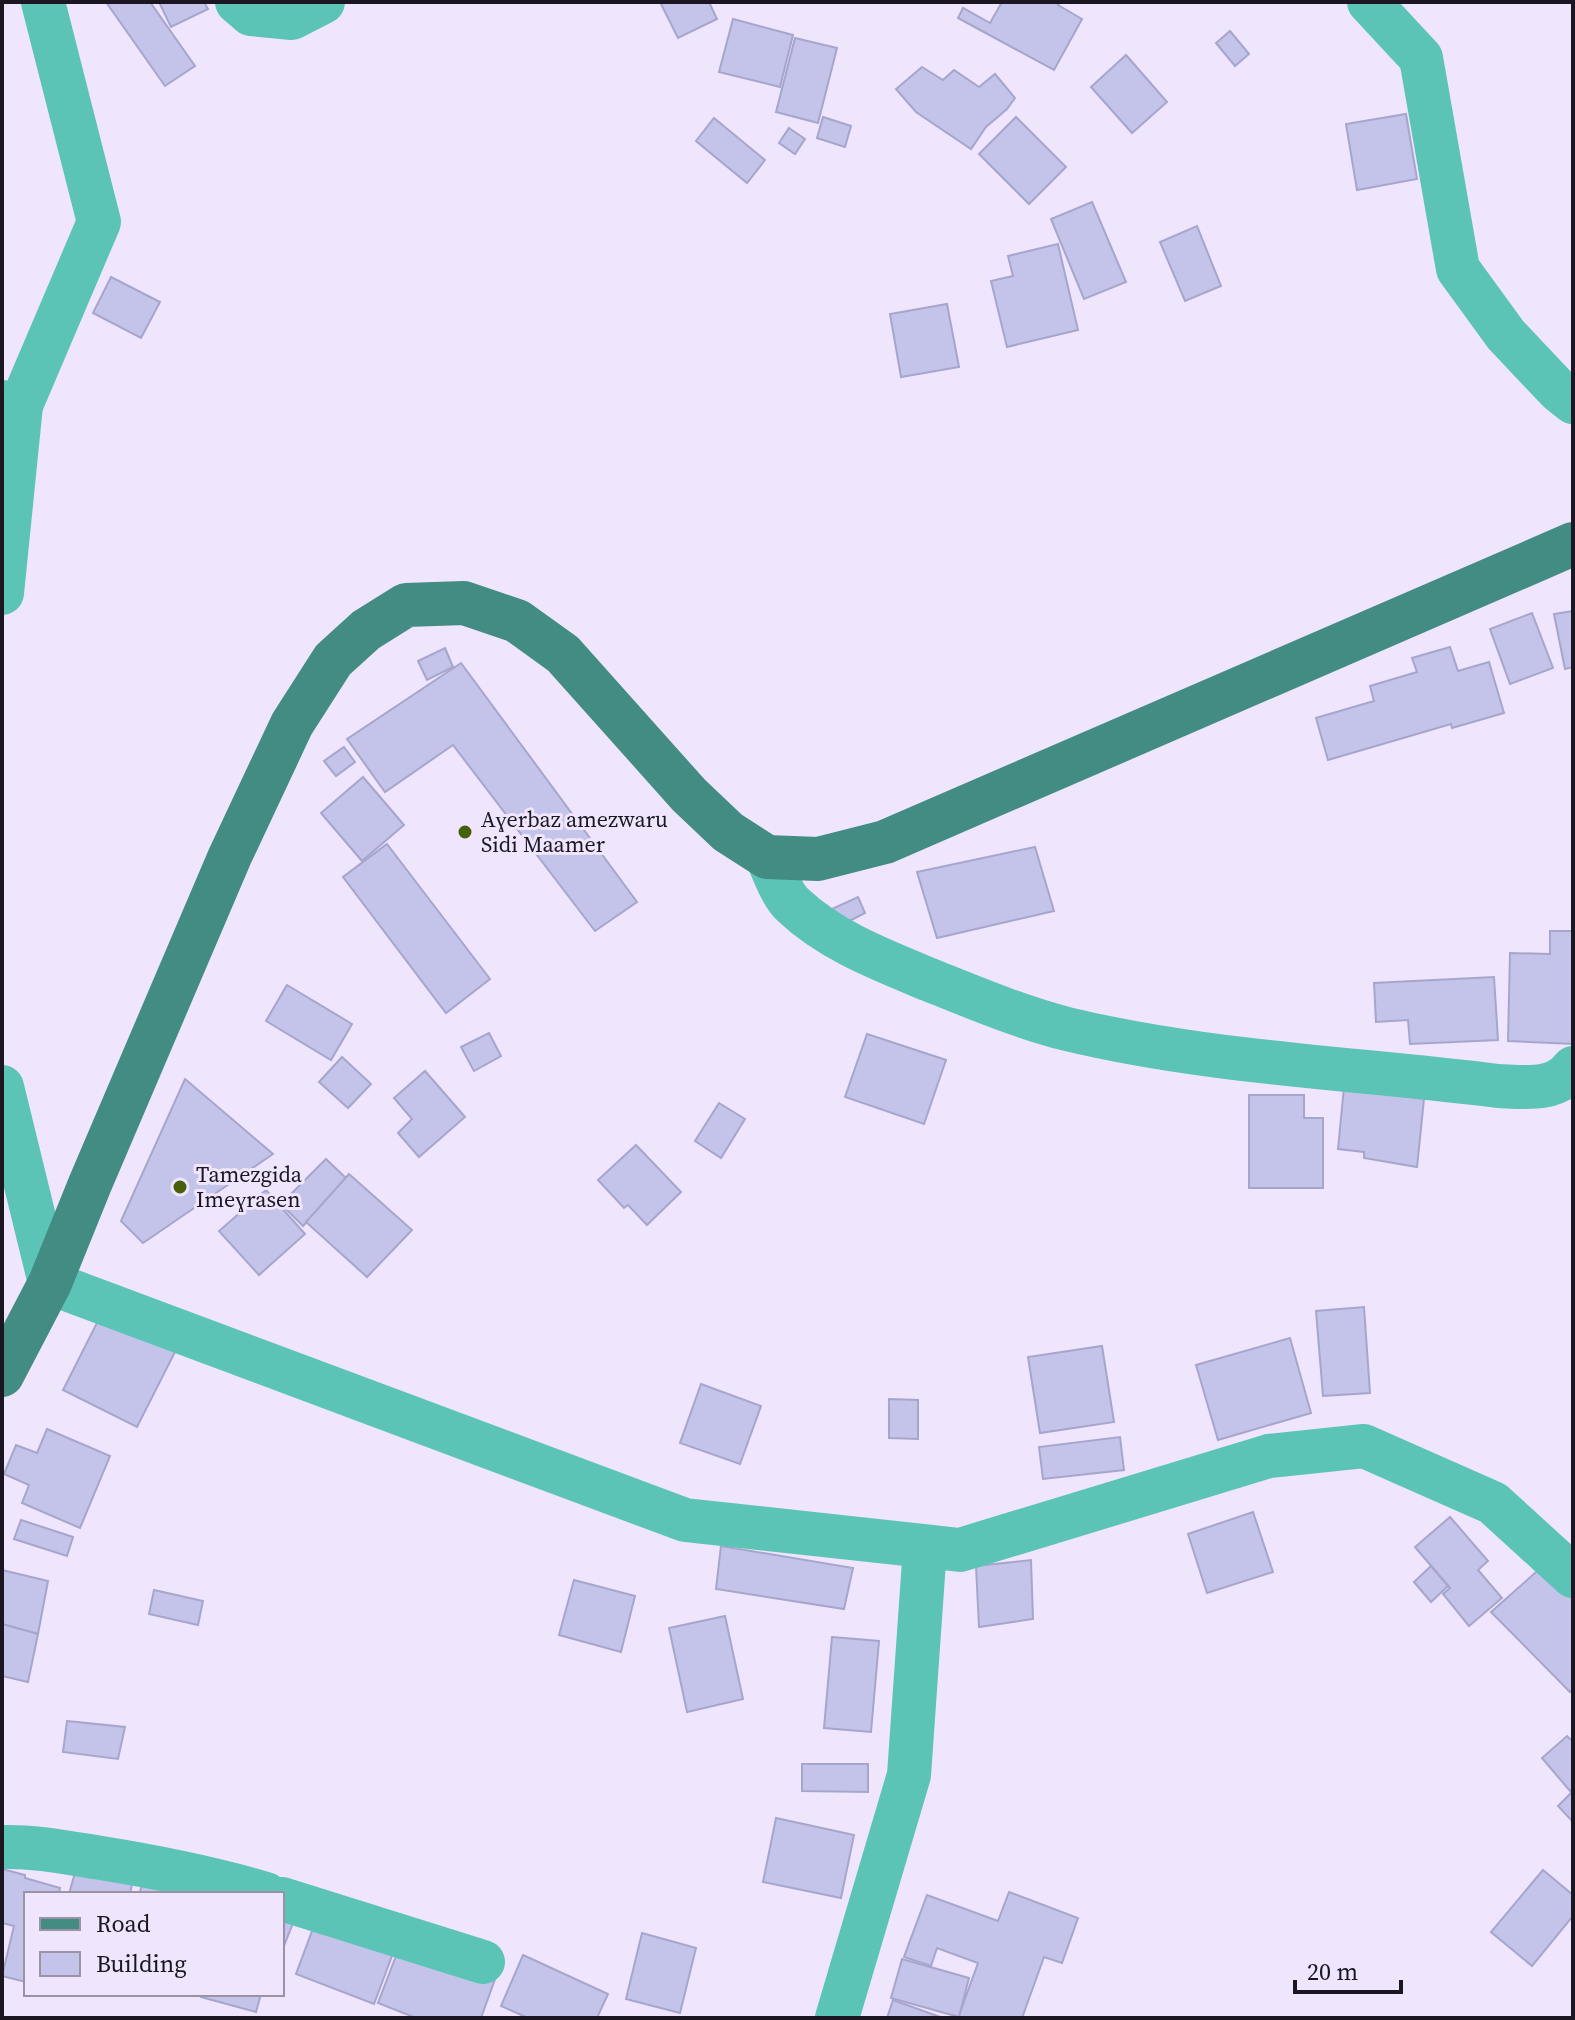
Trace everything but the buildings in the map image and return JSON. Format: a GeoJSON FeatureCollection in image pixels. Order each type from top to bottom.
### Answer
{"type":"FeatureCollection","features":[{"type":"Feature","properties":{"kind":"main road"},"geometry":{"type":"LineString","coordinates":[[2,1375],[50,1283],[224,870],[292,724],[333,660],[366,630],[406,605],[464,603],[517,621],[563,654],[728,832],[767,857],[818,859],[885,842],[1573,544]]}},
{"type":"Feature","properties":{"kind":"street"},"geometry":{"type":"LineString","coordinates":[[2,593],[11,403],[99,222],[43,2]]}},
{"type":"Feature","properties":{"kind":"street"},"geometry":{"type":"LineString","coordinates":[[237,2],[251,14],[292,18],[323,2]]}},
{"type":"Feature","properties":{"kind":"street"},"geometry":{"type":"LineString","coordinates":[[1369,2],[1421,58],[1458,269],[1506,335],[1573,402]]}},
{"type":"Feature","properties":{"kind":"street"},"geometry":{"type":"LineString","coordinates":[[767,857],[791,903],[837,937],[874,957],[928,979],[1004,1009],[1064,1028],[1186,1053],[1498,1086],[1539,1088],[1565,1079],[1573,1068]]}},
{"type":"Feature","properties":{"kind":"street"},"geometry":{"type":"LineString","coordinates":[[2,1087],[50,1283],[685,1520],[960,1550],[1269,1456],[1364,1446],[1493,1503],[1573,1576]]}},
{"type":"Feature","properties":{"kind":"street"},"geometry":{"type":"LineString","coordinates":[[837,2018],[909,1775],[925,1547]]}},
{"type":"Feature","properties":{"kind":"street"},"geometry":{"type":"LineString","coordinates":[[2,1847],[56,1850],[142,1865],[223,1881],[259,1892]]}},
{"type":"Feature","properties":{"kind":"street"},"geometry":{"type":"LineString","coordinates":[[284,1900],[483,1962]]}},
{"type":"Feature","properties":{"kind":"place","name":"Aɣerbaz amezwaru Sidi Maamer"},"geometry":{"type":"Point","coordinates":[465,832]}},
{"type":"Feature","properties":{"kind":"place","name":"Tamezgida Imeɣrasen"},"geometry":{"type":"Point","coordinates":[180,1187]}}]}
